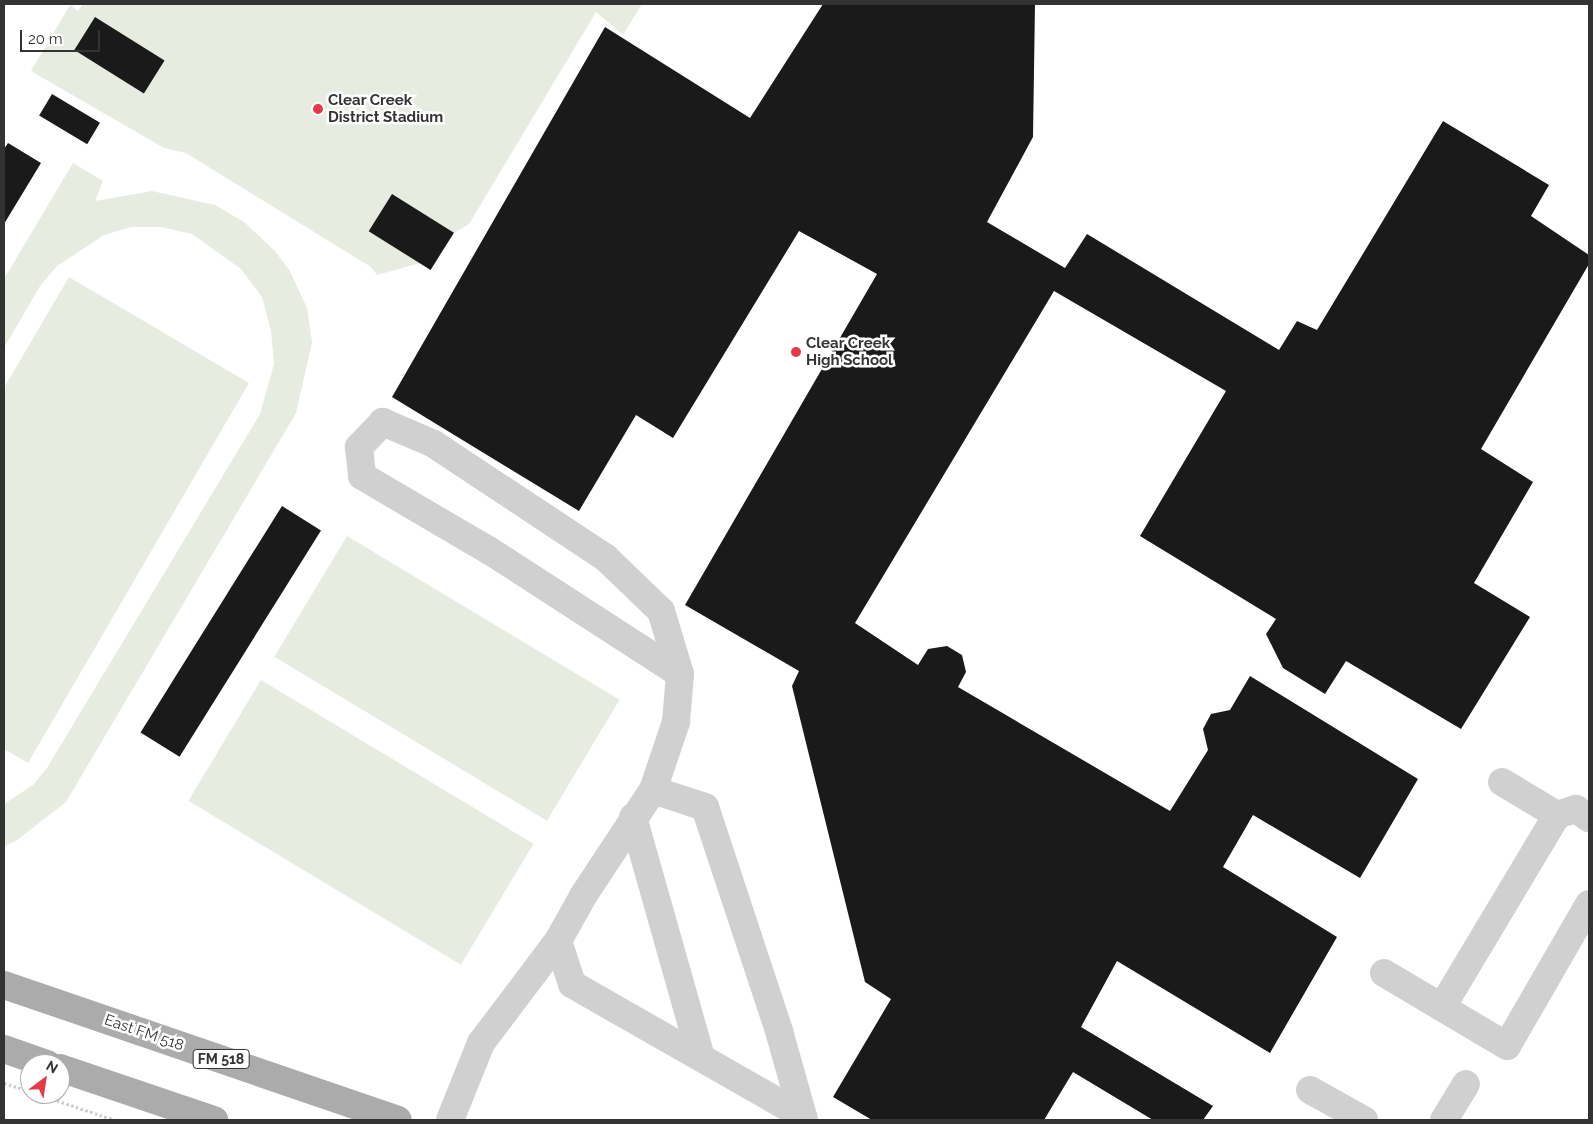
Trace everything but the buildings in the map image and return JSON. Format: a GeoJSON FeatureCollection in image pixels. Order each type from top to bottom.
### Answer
{"type":"FeatureCollection","features":[{"type":"Feature","properties":{"kind":"main road","name":"East FM 518"},"geometry":{"type":"LineString","coordinates":[[4,985],[398,1120]]}},
{"type":"Feature","properties":{"kind":"main road"},"geometry":{"type":"LineString","coordinates":[[4,1049],[20,1055]]}},
{"type":"Feature","properties":{"kind":"main road"},"geometry":{"type":"LineString","coordinates":[[70,1071],[214,1120]]}},
{"type":"Feature","properties":{"kind":"lane"},"geometry":{"type":"LineString","coordinates":[[450,1120],[481,1043],[558,941],[633,817],[653,790],[676,722],[680,674],[661,611],[606,558],[434,444],[383,422],[359,447],[362,476],[490,551],[680,674]]}},
{"type":"Feature","properties":{"kind":"lane"},"geometry":{"type":"LineString","coordinates":[[1502,782],[1557,815]]}},
{"type":"Feature","properties":{"kind":"lane"},"geometry":{"type":"LineString","coordinates":[[653,790],[705,807],[779,1031],[804,1118]]}},
{"type":"Feature","properties":{"kind":"lane"},"geometry":{"type":"LineString","coordinates":[[1442,1007],[1557,815],[1576,809],[1589,818]]}},
{"type":"Feature","properties":{"kind":"lane"},"geometry":{"type":"LineString","coordinates":[[633,817],[702,1058]]}},
{"type":"Feature","properties":{"kind":"lane"},"geometry":{"type":"LineString","coordinates":[[1384,973],[1507,1046],[1589,904]]}},
{"type":"Feature","properties":{"kind":"lane"},"geometry":{"type":"LineString","coordinates":[[558,941],[572,984],[804,1118]]}},
{"type":"Feature","properties":{"kind":"lane"},"geometry":{"type":"LineString","coordinates":[[1444,1120],[1466,1084]]}},
{"type":"Feature","properties":{"kind":"lane"},"geometry":{"type":"LineString","coordinates":[[1310,1090],[1364,1120]]}},
{"type":"Feature","properties":{"kind":"path"},"geometry":{"type":"LineString","coordinates":[[4,1082],[20,1088]]}},
{"type":"Feature","properties":{"kind":"path"},"geometry":{"type":"LineString","coordinates":[[68,1104],[115,1120]]}},
{"type":"Feature","properties":{"kind":"shaded area","name":"Clear Creek District Stadium"},"geometry":{"type":"Polygon","coordinates":[[[83,4],[642,4],[623,35],[596,12],[469,224],[454,233],[431,269],[420,263],[377,275],[371,267],[186,153],[164,148],[31,71],[70,5],[78,11],[83,4]]]}},
{"type":"Feature","properties":{"kind":"shaded area"},"geometry":{"type":"Polygon","coordinates":[[[73,163],[103,181],[95,201],[152,191],[215,205],[244,222],[274,250],[290,271],[307,308],[312,342],[296,413],[66,802],[16,841],[4,846],[4,804],[33,785],[47,768],[260,414],[274,364],[271,331],[262,297],[241,269],[192,234],[161,227],[131,227],[104,235],[57,266],[40,286],[4,348],[4,279],[73,163]]]}},
{"type":"Feature","properties":{"kind":"shaded area"},"geometry":{"type":"Polygon","coordinates":[[[69,277],[249,383],[28,763],[4,749],[4,388],[69,277]]]}},
{"type":"Feature","properties":{"kind":"shaded area"},"geometry":{"type":"Polygon","coordinates":[[[347,536],[620,700],[547,821],[274,657],[347,536]]]}},
{"type":"Feature","properties":{"kind":"shaded area"},"geometry":{"type":"Polygon","coordinates":[[[261,680],[534,844],[461,965],[188,801],[261,680]]]}},
{"type":"Feature","properties":{"kind":"place","name":"Clear Creek District Stadium"},"geometry":{"type":"Point","coordinates":[318,109]}},
{"type":"Feature","properties":{"kind":"place","name":"Clear Creek High School"},"geometry":{"type":"Point","coordinates":[796,352]}}]}
